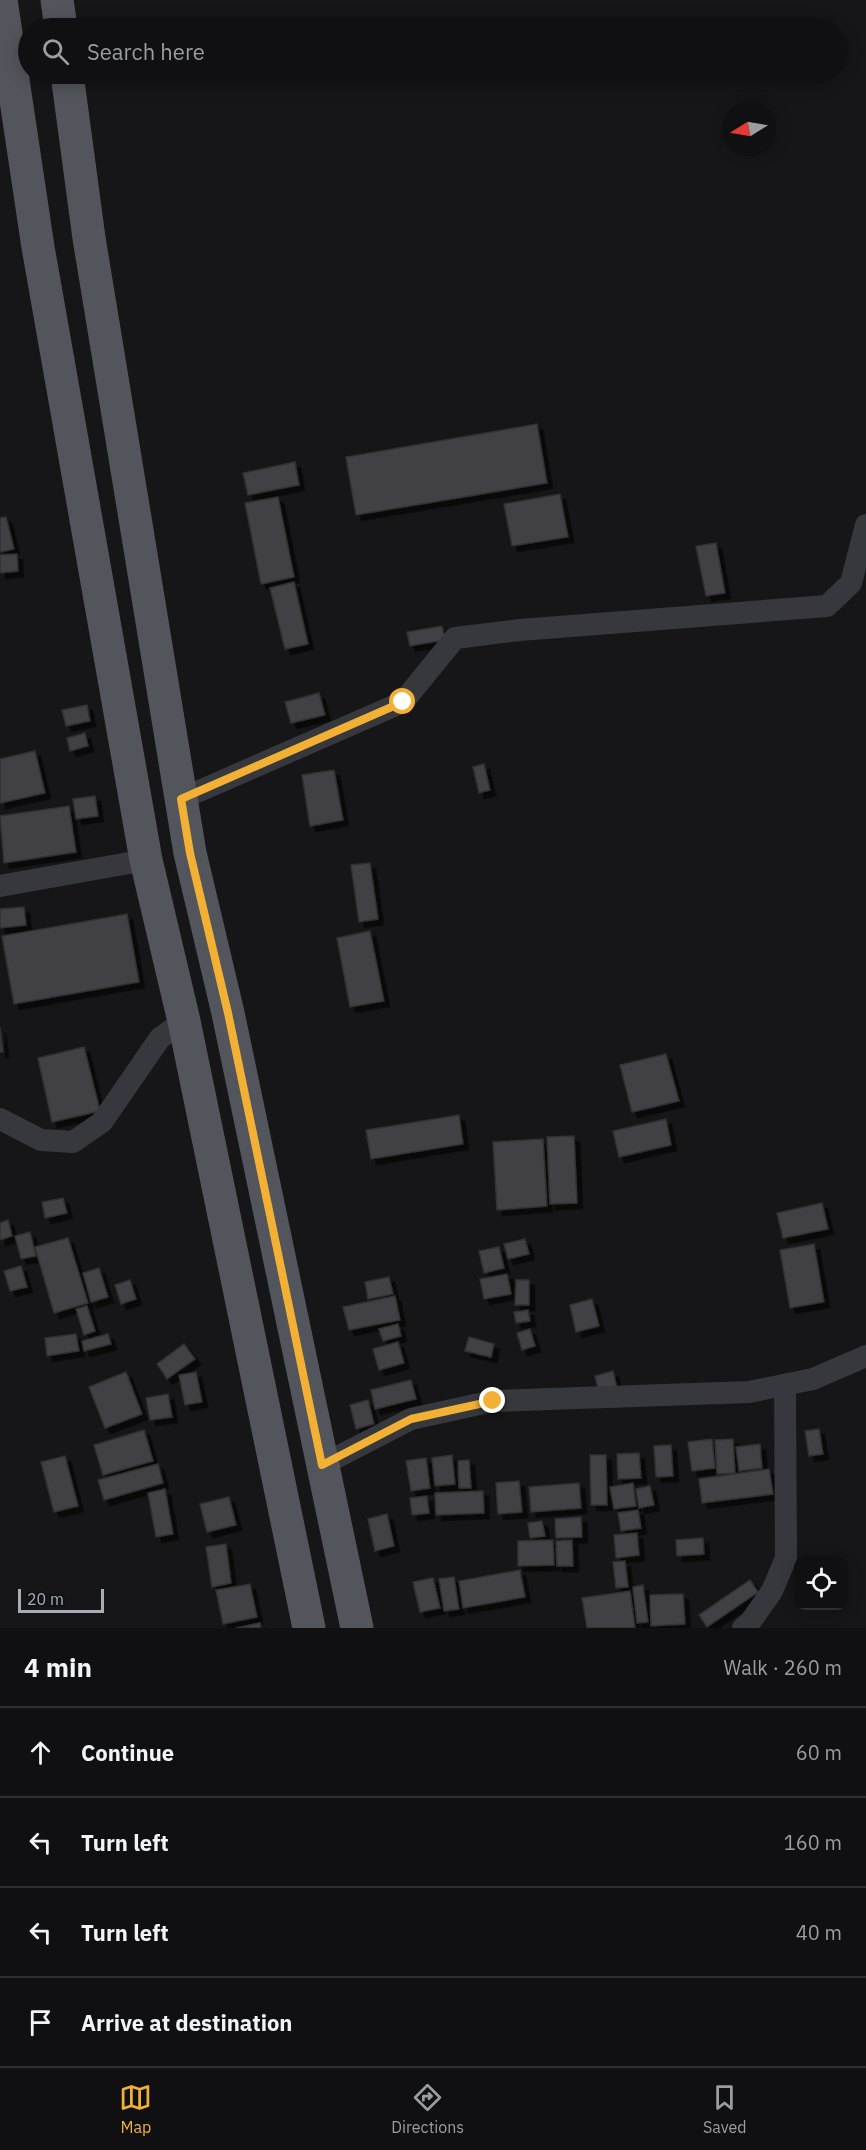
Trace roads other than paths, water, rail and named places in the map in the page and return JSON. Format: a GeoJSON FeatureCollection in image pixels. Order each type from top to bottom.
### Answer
{"type":"FeatureCollection","features":[{"type":"Feature","properties":{"kind":"main road"},"geometry":{"type":"LineString","coordinates":[[1,0],[38,248],[146,860],[184,1021],[309,1628]]}},
{"type":"Feature","properties":{"kind":"main road"},"geometry":{"type":"LineString","coordinates":[[57,0],[60,18]]}},
{"type":"Feature","properties":{"kind":"main road"},"geometry":{"type":"LineString","coordinates":[[68,84],[89,238],[190,853],[228,1013],[357,1628]]}},
{"type":"Feature","properties":{"kind":"street"},"geometry":{"type":"LineString","coordinates":[[181,799],[403,702],[454,638],[520,630],[827,606],[851,583],[866,525]]}},
{"type":"Feature","properties":{"kind":"street"},"geometry":{"type":"LineString","coordinates":[[0,886],[146,860]]}},
{"type":"Feature","properties":{"kind":"street"},"geometry":{"type":"LineString","coordinates":[[0,1119],[41,1140],[73,1142],[102,1122],[160,1038],[184,1021]]}},
{"type":"Feature","properties":{"kind":"street"},"geometry":{"type":"LineString","coordinates":[[322,1465],[411,1419],[493,1401],[749,1392],[813,1379],[866,1356]]}},
{"type":"Feature","properties":{"kind":"street"},"geometry":{"type":"LineString","coordinates":[[743,1628],[751,1621],[772,1591],[786,1558],[785,1385]]}}]}
